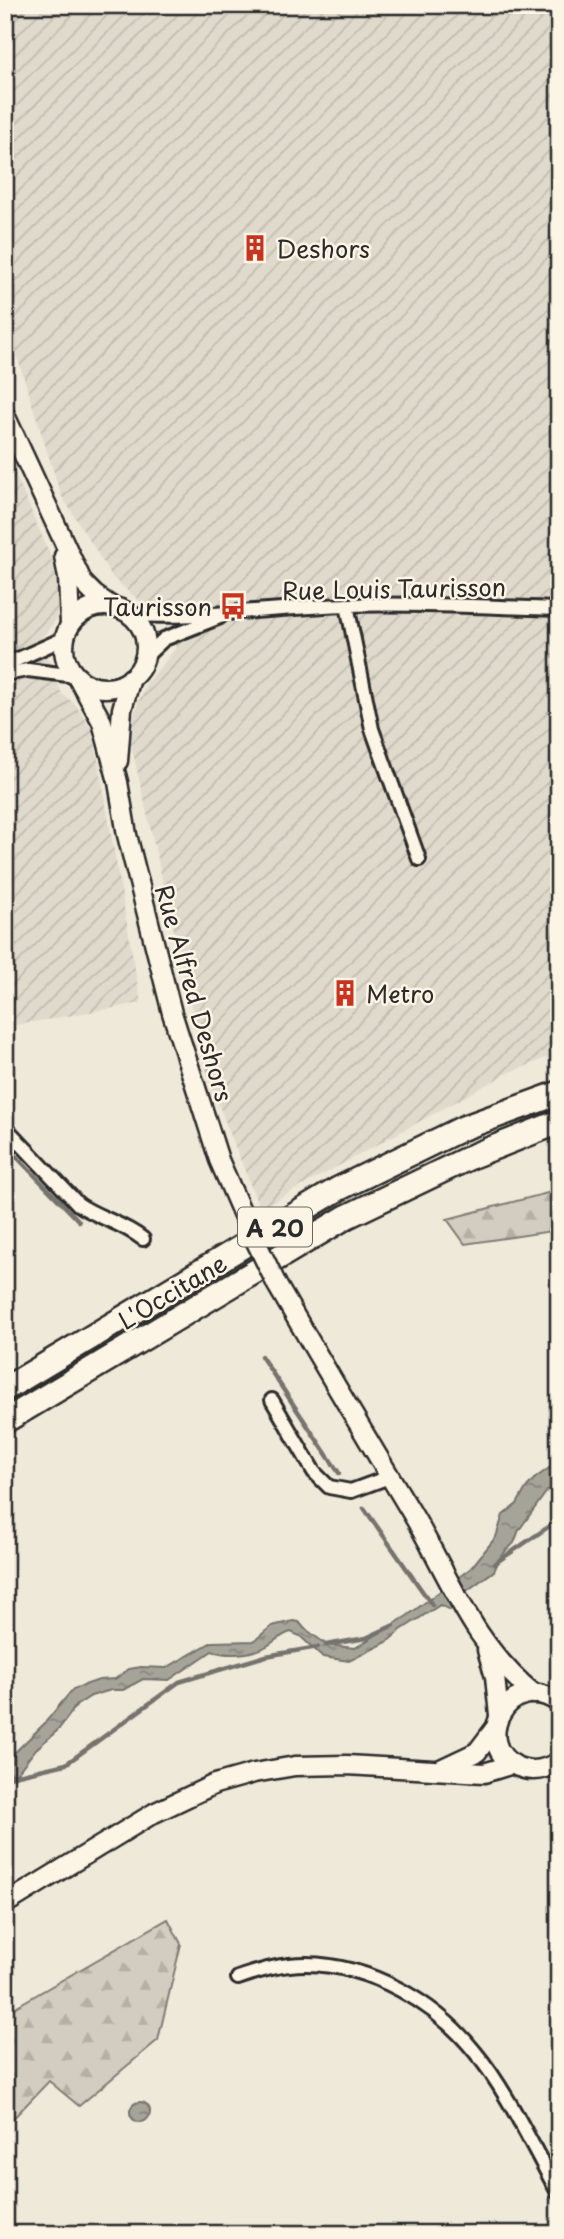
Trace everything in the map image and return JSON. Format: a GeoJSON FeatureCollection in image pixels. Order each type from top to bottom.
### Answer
{"type":"FeatureCollection","features":[{"type":"Feature","properties":{"kind":"highway","name":"L'Occitane"},"geometry":{"type":"LineString","coordinates":[[5,1389],[338,1189],[463,1128],[559,1093]]}},
{"type":"Feature","properties":{"kind":"highway","name":"L'Occitane"},"geometry":{"type":"LineString","coordinates":[[5,1421],[346,1217],[475,1155],[559,1122]]}},
{"type":"Feature","properties":{"kind":"main road"},"geometry":{"type":"LineString","coordinates":[[5,415],[11,441],[83,583],[111,606],[130,614],[144,634],[145,657],[131,678],[110,688],[88,685],[77,677]]}},
{"type":"Feature","properties":{"kind":"main road"},"geometry":{"type":"LineString","coordinates":[[60,536],[68,578],[64,652],[68,665],[102,722],[117,782]]}},
{"type":"Feature","properties":{"kind":"main road"},"geometry":{"type":"LineString","coordinates":[[67,631],[88,609],[111,606]]}},
{"type":"Feature","properties":{"kind":"main road"},"geometry":{"type":"LineString","coordinates":[[117,782],[122,709],[131,678]]}},
{"type":"Feature","properties":{"kind":"main road","name":"Rue Alfred Deshors"},"geometry":{"type":"LineString","coordinates":[[117,782],[138,882],[182,1049],[219,1160],[277,1285],[389,1477]]}},
{"type":"Feature","properties":{"kind":"main road"},"geometry":{"type":"LineString","coordinates":[[389,1477],[408,1506],[486,1647],[495,1677],[499,1748],[513,1765],[559,1776]]}},
{"type":"Feature","properties":{"kind":"main road"},"geometry":{"type":"LineString","coordinates":[[486,1647],[516,1679],[549,1698]]}},
{"type":"Feature","properties":{"kind":"main road"},"geometry":{"type":"LineString","coordinates":[[438,1770],[477,1752],[513,1700],[549,1698]]}},
{"type":"Feature","properties":{"kind":"main road"},"geometry":{"type":"LineString","coordinates":[[536,1771],[559,1761]]}},
{"type":"Feature","properties":{"kind":"main road"},"geometry":{"type":"LineString","coordinates":[[5,1903],[154,1813],[215,1784],[254,1773],[295,1766],[347,1765],[484,1773],[513,1765]]}},
{"type":"Feature","properties":{"kind":"street"},"geometry":{"type":"LineString","coordinates":[[347,605],[372,729],[419,859]]}},
{"type":"Feature","properties":{"kind":"street","name":"Rue Louis Taurisson"},"geometry":{"type":"LineString","coordinates":[[230,614],[347,605],[559,608]]}},
{"type":"Feature","properties":{"kind":"street"},"geometry":{"type":"LineString","coordinates":[[130,614],[230,614]]}},
{"type":"Feature","properties":{"kind":"street"},"geometry":{"type":"LineString","coordinates":[[145,657],[164,639],[230,614]]}},
{"type":"Feature","properties":{"kind":"street"},"geometry":{"type":"LineString","coordinates":[[5,665],[67,631]]}},
{"type":"Feature","properties":{"kind":"street"},"geometry":{"type":"LineString","coordinates":[[5,674],[28,670],[77,677]]}},
{"type":"Feature","properties":{"kind":"street"},"geometry":{"type":"LineString","coordinates":[[5,1128],[78,1203],[90,1212],[129,1228],[143,1238]]}},
{"type":"Feature","properties":{"kind":"street"},"geometry":{"type":"LineString","coordinates":[[272,1400],[314,1472],[329,1487],[351,1491],[389,1477]]}},
{"type":"Feature","properties":{"kind":"street"},"geometry":{"type":"LineString","coordinates":[[238,1978],[271,1967],[306,1964],[345,1969],[370,1977],[430,2007],[477,2054],[559,2194]]}},
{"type":"Feature","properties":{"kind":"shaded area"},"geometry":{"type":"Polygon","coordinates":[[[5,5],[559,5],[559,1053],[506,1074],[260,1209],[208,1078],[131,744],[135,710],[147,683],[176,648],[181,604],[145,606],[113,578],[61,495],[5,318],[5,5]]]}},
{"type":"Feature","properties":{"kind":"shaded area"},"geometry":{"type":"Polygon","coordinates":[[[6,452],[54,564],[59,604],[56,620],[40,640],[62,694],[75,704],[93,731],[141,1003],[5,1027],[6,452]]]}},
{"type":"Feature","properties":{"kind":"green space"},"geometry":{"type":"Polygon","coordinates":[[[559,1190],[559,1230],[465,1244],[447,1219],[559,1190]]]}},
{"type":"Feature","properties":{"kind":"green space"},"geometry":{"type":"Polygon","coordinates":[[[168,1919],[181,1944],[158,2040],[79,2106],[49,2081],[5,2127],[5,2013],[168,1919]]]}},
{"type":"Feature","properties":{"kind":"water"},"geometry":{"type":"Polygon","coordinates":[[[559,1461],[559,1483],[547,1491],[519,1530],[514,1543],[501,1556],[494,1571],[461,1595],[450,1610],[440,1605],[387,1642],[349,1661],[323,1657],[300,1636],[291,1632],[267,1646],[247,1653],[212,1651],[169,1680],[143,1679],[123,1690],[111,1690],[91,1696],[77,1705],[58,1730],[36,1749],[17,1773],[5,1775],[5,1762],[44,1724],[73,1689],[99,1680],[115,1679],[129,1669],[166,1668],[212,1642],[254,1641],[272,1626],[293,1621],[299,1622],[327,1645],[355,1648],[407,1616],[471,1568],[496,1537],[503,1515],[517,1504],[534,1479],[559,1461]]]}},
{"type":"Feature","properties":{"kind":"water"},"geometry":{"type":"Polygon","coordinates":[[[140,2102],[147,2105],[150,2112],[147,2119],[140,2122],[133,2119],[130,2112],[133,2105],[140,2102]]]}},
{"type":"Feature","properties":{"kind":"waterway"},"geometry":{"type":"LineString","coordinates":[[5,1145],[79,1221]]}},
{"type":"Feature","properties":{"kind":"waterway"},"geometry":{"type":"LineString","coordinates":[[261,1356],[339,1473]]}},
{"type":"Feature","properties":{"kind":"waterway"},"geometry":{"type":"LineString","coordinates":[[364,1508],[432,1605]]}},
{"type":"Feature","properties":{"kind":"waterway"},"geometry":{"type":"LineString","coordinates":[[494,1564],[559,1517]]}},
{"type":"Feature","properties":{"kind":"waterway"},"geometry":{"type":"LineString","coordinates":[[326,1645],[366,1638],[394,1625]]}},
{"type":"Feature","properties":{"kind":"waterway"},"geometry":{"type":"LineString","coordinates":[[5,1778],[66,1764],[179,1682],[266,1656],[318,1647]]}},
{"type":"Feature","properties":{"kind":"place","name":"Deshors"},"geometry":{"type":"Point","coordinates":[255,248]}},
{"type":"Feature","properties":{"kind":"place","name":"Taurisson"},"geometry":{"type":"Point","coordinates":[233,606]}},
{"type":"Feature","properties":{"kind":"place","name":"Metro"},"geometry":{"type":"Point","coordinates":[345,993]}}]}
